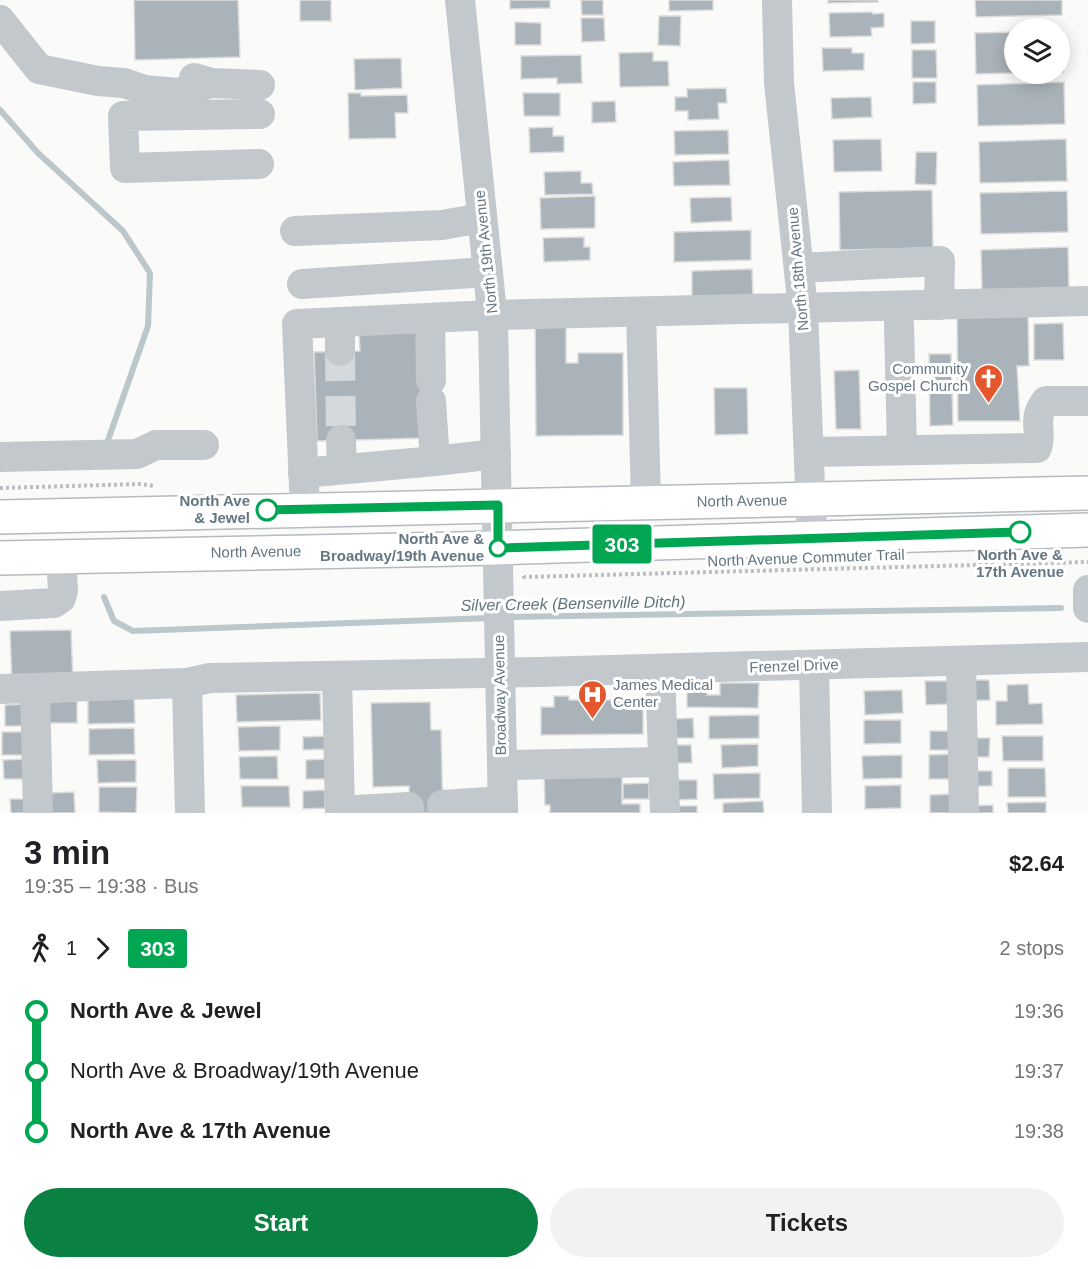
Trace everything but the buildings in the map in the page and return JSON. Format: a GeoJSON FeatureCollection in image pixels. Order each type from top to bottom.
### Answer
{"type":"FeatureCollection","features":[{"type":"Feature","properties":{"kind":"main road","name":"North Avenue"},"geometry":{"type":"LineString","coordinates":[[0,517],[1088,493]]}},
{"type":"Feature","properties":{"kind":"main road","name":"North Avenue"},"geometry":{"type":"LineString","coordinates":[[0,558],[498,548],[1088,530]]}},
{"type":"Feature","properties":{"kind":"street","name":"North 19th Avenue"},"geometry":{"type":"LineString","coordinates":[[460,0],[492,315],[498,505]]}},
{"type":"Feature","properties":{"kind":"street","name":"North 18th Avenue"},"geometry":{"type":"LineString","coordinates":[[777,0],[778,83],[803,309],[812,538]]}},
{"type":"Feature","properties":{"kind":"street"},"geometry":{"type":"LineString","coordinates":[[0,20],[39,69],[98,81],[124,83],[142,75],[182,75],[260,99],[123,116],[125,168],[259,164]]}},
{"type":"Feature","properties":{"kind":"street"},"geometry":{"type":"LineString","coordinates":[[295,231],[442,225],[482,218]]}},
{"type":"Feature","properties":{"kind":"street"},"geometry":{"type":"LineString","coordinates":[[799,268],[940,261],[939,305]]}},
{"type":"Feature","properties":{"kind":"street"},"geometry":{"type":"LineString","coordinates":[[302,284],[488,272]]}},
{"type":"Feature","properties":{"kind":"street"},"geometry":{"type":"LineString","coordinates":[[305,509],[297,324],[492,315],[1088,301]]}},
{"type":"Feature","properties":{"kind":"street"},"geometry":{"type":"LineString","coordinates":[[641,312],[646,502]]}},
{"type":"Feature","properties":{"kind":"street"},"geometry":{"type":"LineString","coordinates":[[430,318],[435,461]]}},
{"type":"Feature","properties":{"kind":"street"},"geometry":{"type":"LineString","coordinates":[[340,322],[340,351]]}},
{"type":"Feature","properties":{"kind":"street"},"geometry":{"type":"LineString","coordinates":[[899,324],[902,450]]}},
{"type":"Feature","properties":{"kind":"street"},"geometry":{"type":"LineString","coordinates":[[809,452],[1037,448],[1039,442],[1038,412],[1046,401],[1088,401]]}},
{"type":"Feature","properties":{"kind":"street"},"geometry":{"type":"LineString","coordinates":[[0,457],[137,454],[156,445],[204,445]]}},
{"type":"Feature","properties":{"kind":"street"},"geometry":{"type":"LineString","coordinates":[[303,473],[341,455],[435,461],[496,454]]}},
{"type":"Feature","properties":{"kind":"street","name":"Broadway Avenue"},"geometry":{"type":"LineString","coordinates":[[498,505],[498,619],[503,807]]}},
{"type":"Feature","properties":{"kind":"street"},"geometry":{"type":"LineString","coordinates":[[0,606],[54,603],[61,598],[63,590],[61,557]]}},
{"type":"Feature","properties":{"kind":"street"},"geometry":{"type":"LineString","coordinates":[[1088,590],[1088,608]]}},
{"type":"Feature","properties":{"kind":"street","name":"Frenzel Drive"},"geometry":{"type":"LineString","coordinates":[[0,689],[187,683],[210,678],[500,673],[1088,657]]}},
{"type":"Feature","properties":{"kind":"street"},"geometry":{"type":"LineString","coordinates":[[961,661],[964,813]]}},
{"type":"Feature","properties":{"kind":"street"},"geometry":{"type":"LineString","coordinates":[[814,665],[817,813]]}},
{"type":"Feature","properties":{"kind":"street"},"geometry":{"type":"LineString","coordinates":[[660,669],[665,813]]}},
{"type":"Feature","properties":{"kind":"street"},"geometry":{"type":"LineString","coordinates":[[337,676],[339,781],[351,812],[409,807]]}},
{"type":"Feature","properties":{"kind":"street"},"geometry":{"type":"LineString","coordinates":[[187,683],[190,813]]}},
{"type":"Feature","properties":{"kind":"street"},"geometry":{"type":"LineString","coordinates":[[35,688],[38,813]]}},
{"type":"Feature","properties":{"kind":"street"},"geometry":{"type":"LineString","coordinates":[[502,765],[663,762]]}},
{"type":"Feature","properties":{"kind":"street"},"geometry":{"type":"LineString","coordinates":[[442,805],[503,807]]}},
{"type":"Feature","properties":{"kind":"path"},"geometry":{"type":"LineString","coordinates":[[0,488],[140,484],[162,487]]}},
{"type":"Feature","properties":{"kind":"path","name":"North Avenue Commuter Trail"},"geometry":{"type":"LineString","coordinates":[[524,577],[1088,562]]}},
{"type":"Feature","properties":{"kind":"waterway","name":"Silver Creek (Bensenville Ditch)"},"geometry":{"type":"LineString","coordinates":[[0,110],[38,153],[123,231],[150,273],[148,326],[106,446]]}},
{"type":"Feature","properties":{"kind":"waterway","name":"Silver Creek (Bensenville Ditch)"},"geometry":{"type":"LineString","coordinates":[[104,597],[114,621],[133,631],[490,618]]}},
{"type":"Feature","properties":{"kind":"waterway","name":"Silver Creek (Bensenville Ditch)"},"geometry":{"type":"LineString","coordinates":[[506,617],[1061,608]]}},
{"type":"Feature","properties":{"kind":"tunnel"},"geometry":{"type":"LineString","coordinates":[[340,351],[341,440]]}},
{"type":"Feature","properties":{"kind":"bus line","name":"303"},"geometry":{"type":"LineString","coordinates":[[267,510],[498,505],[498,548],[1020,532]]}},
{"type":"Feature","properties":{"kind":"place","name":"Community Gospel Church"},"geometry":{"type":"Point","coordinates":[989,404]}},
{"type":"Feature","properties":{"kind":"place","name":"North Ave & Jewel"},"geometry":{"type":"Point","coordinates":[267,510]}},
{"type":"Feature","properties":{"kind":"place","name":"North Ave & 17th Avenue"},"geometry":{"type":"Point","coordinates":[1020,532]}},
{"type":"Feature","properties":{"kind":"place","name":"North Ave & Broadway/19th Avenue"},"geometry":{"type":"Point","coordinates":[498,548]}},
{"type":"Feature","properties":{"kind":"place","name":"James Medical Center"},"geometry":{"type":"Point","coordinates":[592,720]}}]}
